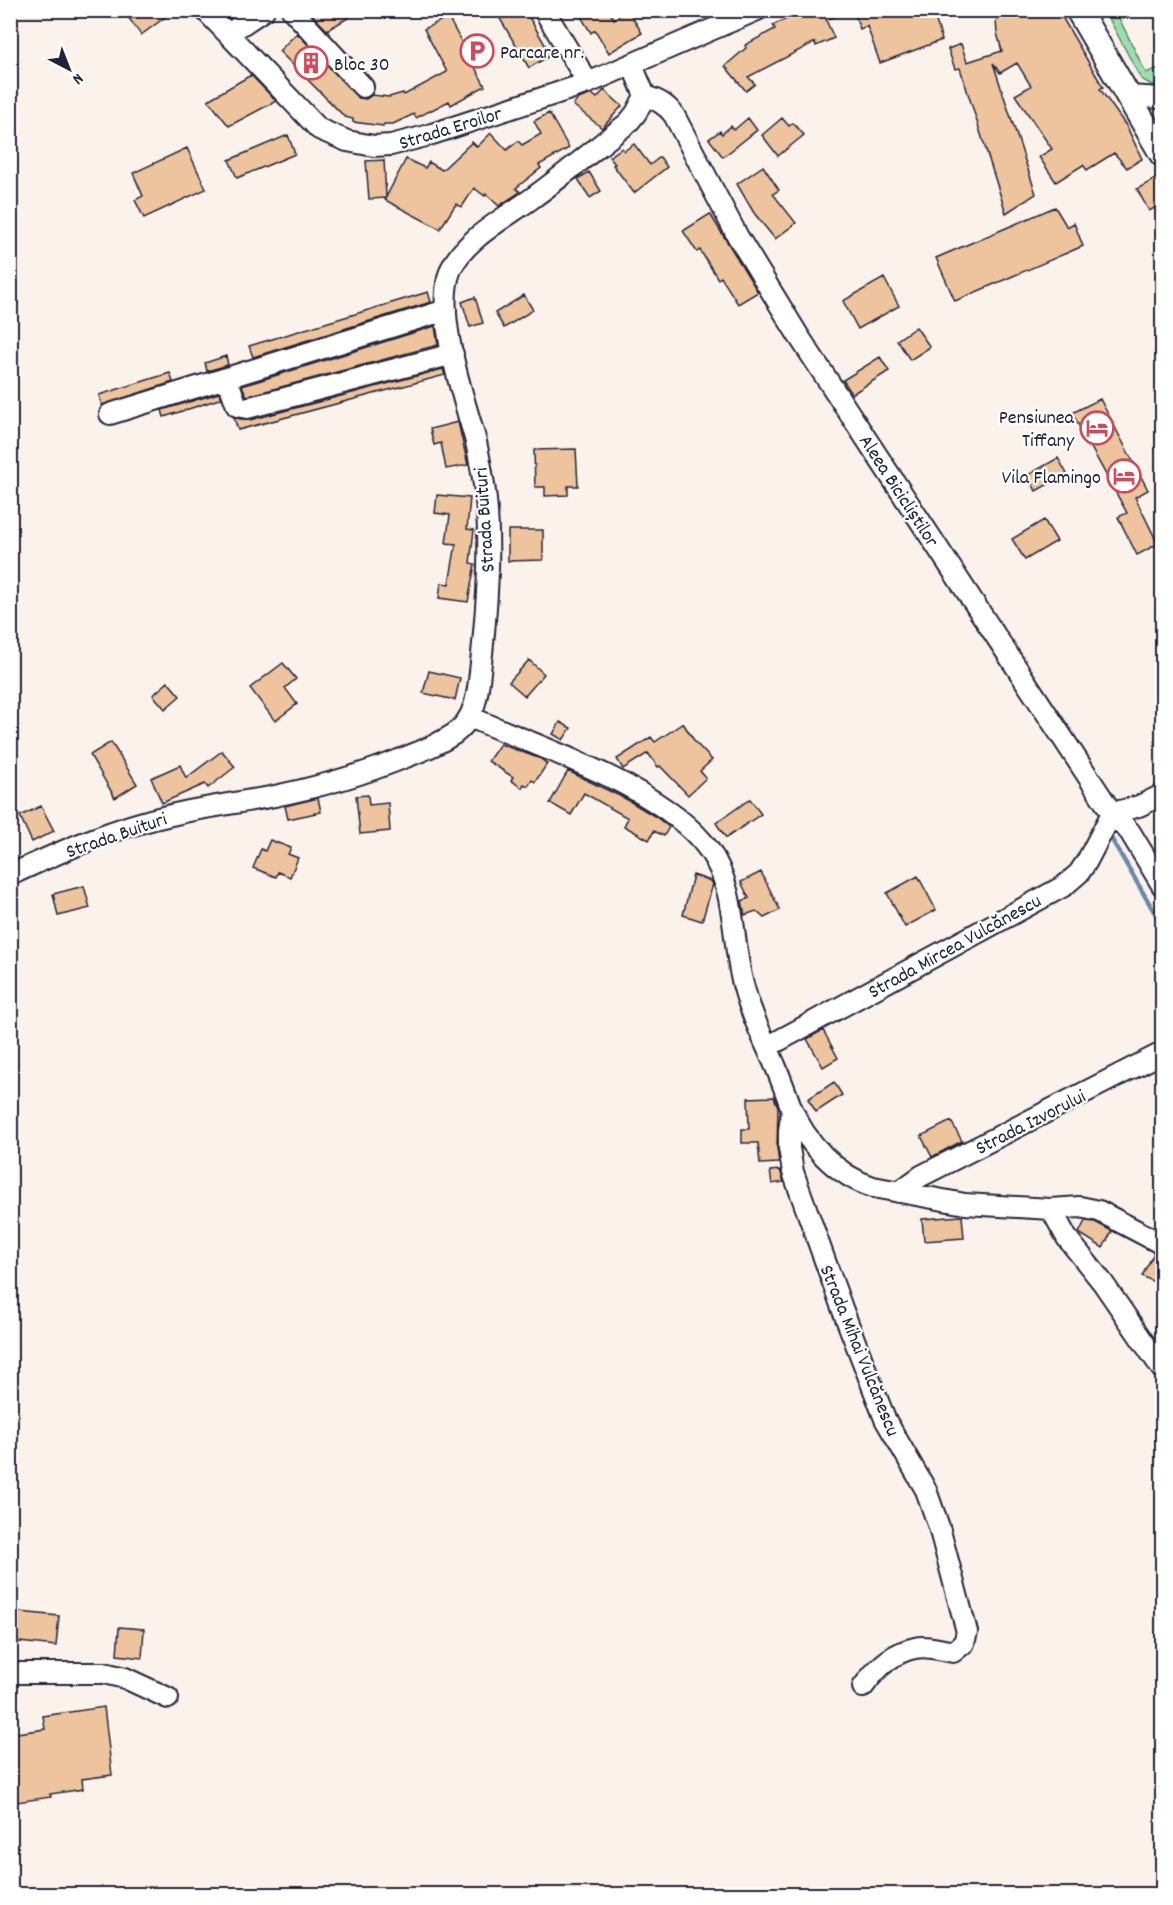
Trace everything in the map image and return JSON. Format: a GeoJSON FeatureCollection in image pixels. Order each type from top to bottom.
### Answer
{"type":"FeatureCollection","features":[{"type":"Feature","properties":{"kind":"main road"},"geometry":{"type":"LineString","coordinates":[[1078,10],[1162,154]]}},
{"type":"Feature","properties":{"kind":"street","name":"Strada Eroilor"},"geometry":{"type":"LineString","coordinates":[[205,10],[319,129],[363,145],[391,145],[418,138],[588,83],[632,65]]}},
{"type":"Feature","properties":{"kind":"street"},"geometry":{"type":"LineString","coordinates":[[228,34],[264,10]]}},
{"type":"Feature","properties":{"kind":"street"},"geometry":{"type":"LineString","coordinates":[[292,10],[363,87]]}},
{"type":"Feature","properties":{"kind":"street"},"geometry":{"type":"LineString","coordinates":[[544,10],[588,83]]}},
{"type":"Feature","properties":{"kind":"street"},"geometry":{"type":"LineString","coordinates":[[645,96],[632,65],[757,10]]}},
{"type":"Feature","properties":{"kind":"street","name":"Strada Buituri"},"geometry":{"type":"LineString","coordinates":[[10,875],[66,849],[166,816],[270,796],[372,770],[423,750],[451,736],[462,727],[476,704],[485,621],[488,560],[486,503],[477,446],[453,354],[446,310],[445,295],[448,276],[460,254],[481,235],[536,196],[628,123],[645,96]]}},
{"type":"Feature","properties":{"kind":"street","name":"Aleea Bicicliștilor"},"geometry":{"type":"LineString","coordinates":[[645,96],[660,101],[674,115],[738,237],[798,335],[1112,813],[1130,832],[1162,885]]}},
{"type":"Feature","properties":{"kind":"street"},"geometry":{"type":"LineString","coordinates":[[1128,96],[1162,98]]}},
{"type":"Feature","properties":{"kind":"street"},"geometry":{"type":"LineString","coordinates":[[110,414],[446,310]]}},
{"type":"Feature","properties":{"kind":"street"},"geometry":{"type":"LineString","coordinates":[[226,378],[237,406],[246,408],[453,354]]}},
{"type":"Feature","properties":{"kind":"street"},"geometry":{"type":"LineString","coordinates":[[470,717],[543,747],[635,791],[672,813],[697,836],[714,857],[724,878],[729,894],[745,993],[792,1109],[814,1144],[844,1175],[865,1185],[965,1204],[1051,1209],[1080,1208],[1099,1211],[1162,1244]]}},
{"type":"Feature","properties":{"kind":"street"},"geometry":{"type":"LineString","coordinates":[[1112,813],[1139,806],[1162,795]]}},
{"type":"Feature","properties":{"kind":"street","name":"Strada Mircea Vulcănescu"},"geometry":{"type":"LineString","coordinates":[[767,1047],[1064,886],[1079,873],[1087,861],[1112,813]]}},
{"type":"Feature","properties":{"kind":"street","name":"Strada Izvorului"},"geometry":{"type":"LineString","coordinates":[[899,1192],[921,1176],[1162,1053]]}},
{"type":"Feature","properties":{"kind":"street","name":"Strada Mihai Vulcănescu"},"geometry":{"type":"LineString","coordinates":[[792,1109],[789,1148],[797,1183],[885,1419],[926,1490],[939,1527],[967,1632],[964,1643],[952,1652],[926,1647],[915,1648],[896,1655],[879,1668],[862,1687]]}},
{"type":"Feature","properties":{"kind":"street"},"geometry":{"type":"LineString","coordinates":[[1051,1209],[1067,1238],[1103,1283],[1162,1369]]}},
{"type":"Feature","properties":{"kind":"street"},"geometry":{"type":"LineString","coordinates":[[10,1673],[104,1673],[125,1678],[168,1698]]}},
{"type":"Feature","properties":{"kind":"green space"},"geometry":{"type":"Polygon","coordinates":[[[1105,11],[1122,11],[1117,14],[1146,73],[1160,67],[1162,84],[1152,85],[1141,79],[1105,11]]]}},
{"type":"Feature","properties":{"kind":"building"},"geometry":{"type":"Polygon","coordinates":[[[123,10],[175,10],[141,35],[123,10]]]}},
{"type":"Feature","properties":{"kind":"building"},"geometry":{"type":"Polygon","coordinates":[[[312,10],[362,10],[327,30],[314,17],[312,10]]]}},
{"type":"Feature","properties":{"kind":"building"},"geometry":{"type":"Polygon","coordinates":[[[495,10],[525,10],[551,55],[529,68],[495,10]]]}},
{"type":"Feature","properties":{"kind":"building"},"geometry":{"type":"Polygon","coordinates":[[[577,10],[608,10],[614,19],[628,10],[642,33],[609,53],[595,30],[591,33],[577,10]]]}},
{"type":"Feature","properties":{"kind":"building"},"geometry":{"type":"Polygon","coordinates":[[[807,10],[849,11],[826,20],[834,38],[816,46],[815,42],[748,77],[755,84],[746,91],[725,66],[746,48],[745,45],[775,29],[773,25],[807,10]]]}},
{"type":"Feature","properties":{"kind":"building"},"geometry":{"type":"Polygon","coordinates":[[[853,10],[959,10],[960,14],[936,21],[942,40],[880,63],[867,26],[860,29],[853,10]]]}},
{"type":"Feature","properties":{"kind":"building"},"geometry":{"type":"Polygon","coordinates":[[[1005,10],[1058,10],[1103,87],[1100,89],[1127,127],[1142,159],[1127,168],[1114,153],[1087,170],[1083,165],[1056,182],[1039,157],[1052,149],[1015,95],[1031,86],[1017,63],[1000,73],[993,63],[1036,194],[1006,213],[960,68],[955,69],[948,49],[961,44],[967,62],[1002,51],[996,21],[1005,10]]]}},
{"type":"Feature","properties":{"kind":"building","name":"Bloc 30"},"geometry":{"type":"Polygon","coordinates":[[[448,17],[485,86],[451,105],[449,101],[416,118],[414,114],[393,124],[383,126],[353,122],[353,119],[345,117],[279,51],[297,33],[359,98],[366,99],[372,95],[389,97],[403,93],[404,95],[447,72],[424,29],[448,17]]]}},
{"type":"Feature","properties":{"kind":"building"},"geometry":{"type":"Polygon","coordinates":[[[251,75],[276,101],[229,126],[208,100],[251,75]]]}},
{"type":"Feature","properties":{"kind":"building"},"geometry":{"type":"Polygon","coordinates":[[[604,90],[622,106],[602,128],[573,105],[578,99],[592,94],[597,98],[604,90]]]}},
{"type":"Feature","properties":{"kind":"building"},"geometry":{"type":"Polygon","coordinates":[[[549,113],[569,148],[539,165],[541,168],[516,188],[520,192],[499,206],[486,194],[485,196],[474,188],[462,207],[456,204],[440,229],[385,200],[386,198],[369,199],[366,161],[384,160],[386,197],[406,159],[425,168],[429,162],[442,170],[472,142],[477,147],[491,133],[507,150],[518,141],[522,145],[541,134],[534,121],[549,113]]]}},
{"type":"Feature","properties":{"kind":"building"},"geometry":{"type":"Polygon","coordinates":[[[748,118],[757,130],[723,157],[709,139],[720,131],[722,134],[731,126],[734,130],[748,118]]]}},
{"type":"Feature","properties":{"kind":"building"},"geometry":{"type":"Polygon","coordinates":[[[782,118],[789,126],[793,123],[804,135],[778,156],[762,135],[782,118]]]}},
{"type":"Feature","properties":{"kind":"building"},"geometry":{"type":"Polygon","coordinates":[[[288,135],[295,154],[237,178],[229,160],[288,135]]]}},
{"type":"Feature","properties":{"kind":"building"},"geometry":{"type":"Polygon","coordinates":[[[634,144],[650,165],[660,157],[667,167],[634,193],[609,157],[622,148],[624,151],[634,144]]]}},
{"type":"Feature","properties":{"kind":"building"},"geometry":{"type":"Polygon","coordinates":[[[187,148],[206,189],[144,218],[135,200],[143,196],[133,173],[187,148]]]}},
{"type":"Feature","properties":{"kind":"building"},"geometry":{"type":"Polygon","coordinates":[[[763,166],[779,190],[773,194],[796,223],[775,239],[754,213],[737,184],[763,166]]]}},
{"type":"Feature","properties":{"kind":"building"},"geometry":{"type":"Polygon","coordinates":[[[589,172],[601,191],[590,198],[578,179],[589,172]]]}},
{"type":"Feature","properties":{"kind":"building"},"geometry":{"type":"Polygon","coordinates":[[[1157,178],[1162,189],[1162,204],[1149,211],[1137,189],[1157,178]]]}},
{"type":"Feature","properties":{"kind":"building"},"geometry":{"type":"Polygon","coordinates":[[[1055,207],[1067,227],[1074,223],[1083,246],[955,301],[936,258],[1055,207]]]}},
{"type":"Feature","properties":{"kind":"building"},"geometry":{"type":"Polygon","coordinates":[[[710,214],[758,292],[738,304],[721,277],[718,279],[700,250],[697,252],[683,231],[710,214]]]}},
{"type":"Feature","properties":{"kind":"building"},"geometry":{"type":"Polygon","coordinates":[[[884,278],[899,306],[858,329],[843,301],[884,278]]]}},
{"type":"Feature","properties":{"kind":"building"},"geometry":{"type":"Polygon","coordinates":[[[428,292],[431,302],[253,357],[249,346],[428,292]]]}},
{"type":"Feature","properties":{"kind":"building"},"geometry":{"type":"Polygon","coordinates":[[[524,295],[533,310],[504,328],[495,313],[524,295]]]}},
{"type":"Feature","properties":{"kind":"building"},"geometry":{"type":"Polygon","coordinates":[[[475,297],[483,323],[470,327],[462,302],[475,297]]]}},
{"type":"Feature","properties":{"kind":"building"},"geometry":{"type":"Polygon","coordinates":[[[435,326],[438,345],[247,396],[242,386],[435,326]]]}},
{"type":"Feature","properties":{"kind":"building"},"geometry":{"type":"Polygon","coordinates":[[[916,327],[930,347],[910,360],[897,340],[916,327]]]}},
{"type":"Feature","properties":{"kind":"building"},"geometry":{"type":"Polygon","coordinates":[[[226,356],[228,365],[207,371],[205,363],[226,356]]]}},
{"type":"Feature","properties":{"kind":"building"},"geometry":{"type":"Polygon","coordinates":[[[880,357],[889,371],[852,394],[843,380],[880,357]]]}},
{"type":"Feature","properties":{"kind":"building"},"geometry":{"type":"Polygon","coordinates":[[[443,369],[445,375],[238,430],[234,418],[250,420],[443,369]]]}},
{"type":"Feature","properties":{"kind":"building"},"geometry":{"type":"Polygon","coordinates":[[[170,373],[173,382],[102,405],[99,395],[170,373]]]}},
{"type":"Feature","properties":{"kind":"building"},"geometry":{"type":"Polygon","coordinates":[[[219,393],[222,398],[164,417],[162,410],[219,393]]]}},
{"type":"Feature","properties":{"kind":"building"},"geometry":{"type":"Polygon","coordinates":[[[1100,399],[1148,490],[1135,497],[1158,544],[1137,555],[1118,517],[1127,513],[1072,413],[1100,399]]]}},
{"type":"Feature","properties":{"kind":"building"},"geometry":{"type":"Polygon","coordinates":[[[458,422],[468,465],[446,469],[441,443],[434,445],[430,429],[458,422]]]}},
{"type":"Feature","properties":{"kind":"building"},"geometry":{"type":"Polygon","coordinates":[[[576,449],[578,486],[568,486],[568,495],[545,496],[545,487],[535,487],[534,450],[576,449]]]}},
{"type":"Feature","properties":{"kind":"building"},"geometry":{"type":"Polygon","coordinates":[[[1058,458],[1067,474],[1036,491],[1028,475],[1058,458]]]}},
{"type":"Feature","properties":{"kind":"building"},"geometry":{"type":"Polygon","coordinates":[[[437,495],[470,498],[467,529],[474,530],[470,563],[475,564],[468,602],[439,598],[441,583],[449,584],[456,544],[446,543],[450,515],[435,513],[437,495]]]}},
{"type":"Feature","properties":{"kind":"building"},"geometry":{"type":"Polygon","coordinates":[[[1044,520],[1057,541],[1025,560],[1012,539],[1044,520]]]}},
{"type":"Feature","properties":{"kind":"building"},"geometry":{"type":"Polygon","coordinates":[[[508,530],[543,530],[543,560],[508,561],[508,530]]]}},
{"type":"Feature","properties":{"kind":"building"},"geometry":{"type":"Polygon","coordinates":[[[529,660],[544,674],[525,696],[509,682],[529,660]]]}},
{"type":"Feature","properties":{"kind":"building"},"geometry":{"type":"Polygon","coordinates":[[[283,663],[296,679],[285,688],[297,704],[275,721],[250,688],[283,663]]]}},
{"type":"Feature","properties":{"kind":"building"},"geometry":{"type":"Polygon","coordinates":[[[429,671],[460,678],[455,700],[423,693],[429,671]]]}},
{"type":"Feature","properties":{"kind":"building"},"geometry":{"type":"Polygon","coordinates":[[[168,682],[180,696],[165,709],[153,695],[168,682]]]}},
{"type":"Feature","properties":{"kind":"building"},"geometry":{"type":"Polygon","coordinates":[[[560,722],[571,728],[563,740],[553,734],[560,722]]]}},
{"type":"Feature","properties":{"kind":"building"},"geometry":{"type":"Polygon","coordinates":[[[683,723],[695,742],[712,760],[700,771],[706,778],[688,795],[660,766],[658,767],[648,753],[623,769],[617,759],[651,737],[655,742],[683,723]]]}},
{"type":"Feature","properties":{"kind":"building"},"geometry":{"type":"Polygon","coordinates":[[[111,742],[137,784],[115,798],[90,755],[111,742]]]}},
{"type":"Feature","properties":{"kind":"building"},"geometry":{"type":"Polygon","coordinates":[[[500,744],[541,759],[547,764],[535,782],[532,780],[528,786],[524,784],[522,788],[511,780],[513,777],[488,761],[500,744]]]}},
{"type":"Feature","properties":{"kind":"building"},"geometry":{"type":"Polygon","coordinates":[[[222,751],[235,767],[208,788],[205,784],[162,803],[151,778],[180,765],[186,778],[222,751]]]}},
{"type":"Feature","properties":{"kind":"building"},"geometry":{"type":"Polygon","coordinates":[[[568,771],[626,799],[656,817],[669,827],[664,836],[654,831],[649,840],[624,826],[628,818],[584,793],[571,815],[550,803],[568,771]]]}},
{"type":"Feature","properties":{"kind":"building"},"geometry":{"type":"Polygon","coordinates":[[[368,795],[369,805],[388,803],[390,831],[360,834],[356,796],[368,795]]]}},
{"type":"Feature","properties":{"kind":"building"},"geometry":{"type":"Polygon","coordinates":[[[318,798],[321,812],[288,819],[285,806],[318,798]]]}},
{"type":"Feature","properties":{"kind":"building"},"geometry":{"type":"Polygon","coordinates":[[[750,799],[761,814],[726,838],[716,823],[750,799]]]}},
{"type":"Feature","properties":{"kind":"building"},"geometry":{"type":"Polygon","coordinates":[[[41,806],[54,831],[32,842],[20,816],[41,806]]]}},
{"type":"Feature","properties":{"kind":"building"},"geometry":{"type":"Polygon","coordinates":[[[270,840],[291,848],[288,854],[298,858],[290,877],[278,872],[276,877],[253,868],[261,849],[265,851],[270,840]]]}},
{"type":"Feature","properties":{"kind":"building"},"geometry":{"type":"Polygon","coordinates":[[[761,872],[780,910],[764,918],[756,911],[745,915],[742,901],[749,898],[741,882],[761,872]]]}},
{"type":"Feature","properties":{"kind":"building"},"geometry":{"type":"Polygon","coordinates":[[[693,875],[711,881],[713,884],[702,921],[683,915],[693,875]]]}},
{"type":"Feature","properties":{"kind":"building"},"geometry":{"type":"Polygon","coordinates":[[[918,876],[936,910],[905,927],[887,893],[918,876]]]}},
{"type":"Feature","properties":{"kind":"building"},"geometry":{"type":"Polygon","coordinates":[[[84,886],[90,908],[58,916],[53,894],[84,886]]]}},
{"type":"Feature","properties":{"kind":"building"},"geometry":{"type":"Polygon","coordinates":[[[823,1030],[838,1058],[823,1067],[807,1039],[823,1030]]]}},
{"type":"Feature","properties":{"kind":"building"},"geometry":{"type":"Polygon","coordinates":[[[834,1082],[842,1095],[816,1112],[808,1099],[834,1082]]]}},
{"type":"Feature","properties":{"kind":"building"},"geometry":{"type":"Polygon","coordinates":[[[774,1097],[778,1107],[779,1163],[760,1164],[758,1143],[742,1143],[742,1129],[749,1129],[748,1098],[774,1097]]]}},
{"type":"Feature","properties":{"kind":"building"},"geometry":{"type":"Polygon","coordinates":[[[951,1121],[962,1141],[932,1157],[921,1136],[951,1121]]]}},
{"type":"Feature","properties":{"kind":"building"},"geometry":{"type":"Polygon","coordinates":[[[780,1170],[784,1182],[772,1184],[770,1171],[780,1170]]]}},
{"type":"Feature","properties":{"kind":"building"},"geometry":{"type":"Polygon","coordinates":[[[962,1216],[964,1238],[924,1241],[922,1219],[962,1216]]]}},
{"type":"Feature","properties":{"kind":"building"},"geometry":{"type":"Polygon","coordinates":[[[1085,1221],[1095,1222],[1112,1231],[1103,1248],[1079,1233],[1085,1221]]]}},
{"type":"Feature","properties":{"kind":"building"},"geometry":{"type":"Polygon","coordinates":[[[1154,1253],[1162,1256],[1162,1272],[1156,1283],[1142,1276],[1154,1253]]]}},
{"type":"Feature","properties":{"kind":"building"},"geometry":{"type":"Polygon","coordinates":[[[10,1611],[59,1616],[56,1646],[10,1641],[10,1611]]]}},
{"type":"Feature","properties":{"kind":"building"},"geometry":{"type":"Polygon","coordinates":[[[119,1627],[144,1629],[142,1658],[117,1655],[119,1627]]]}},
{"type":"Feature","properties":{"kind":"building"},"geometry":{"type":"Polygon","coordinates":[[[104,1707],[112,1775],[82,1779],[83,1789],[50,1794],[51,1797],[10,1803],[10,1734],[45,1729],[43,1716],[104,1707]]]}},
{"type":"Feature","properties":{"kind":"waterway"},"geometry":{"type":"LineString","coordinates":[[1108,833],[1162,925]]}},
{"type":"Feature","properties":{"kind":"place","name":"Parcare nr."},"geometry":{"type":"Point","coordinates":[477,51]}},
{"type":"Feature","properties":{"kind":"place","name":"Bloc 30"},"geometry":{"type":"Point","coordinates":[311,63]}},
{"type":"Feature","properties":{"kind":"place","name":"Pensiunea Tiffany"},"geometry":{"type":"Point","coordinates":[1097,428]}},
{"type":"Feature","properties":{"kind":"place","name":"Vila Flamingo"},"geometry":{"type":"Point","coordinates":[1124,476]}}]}
